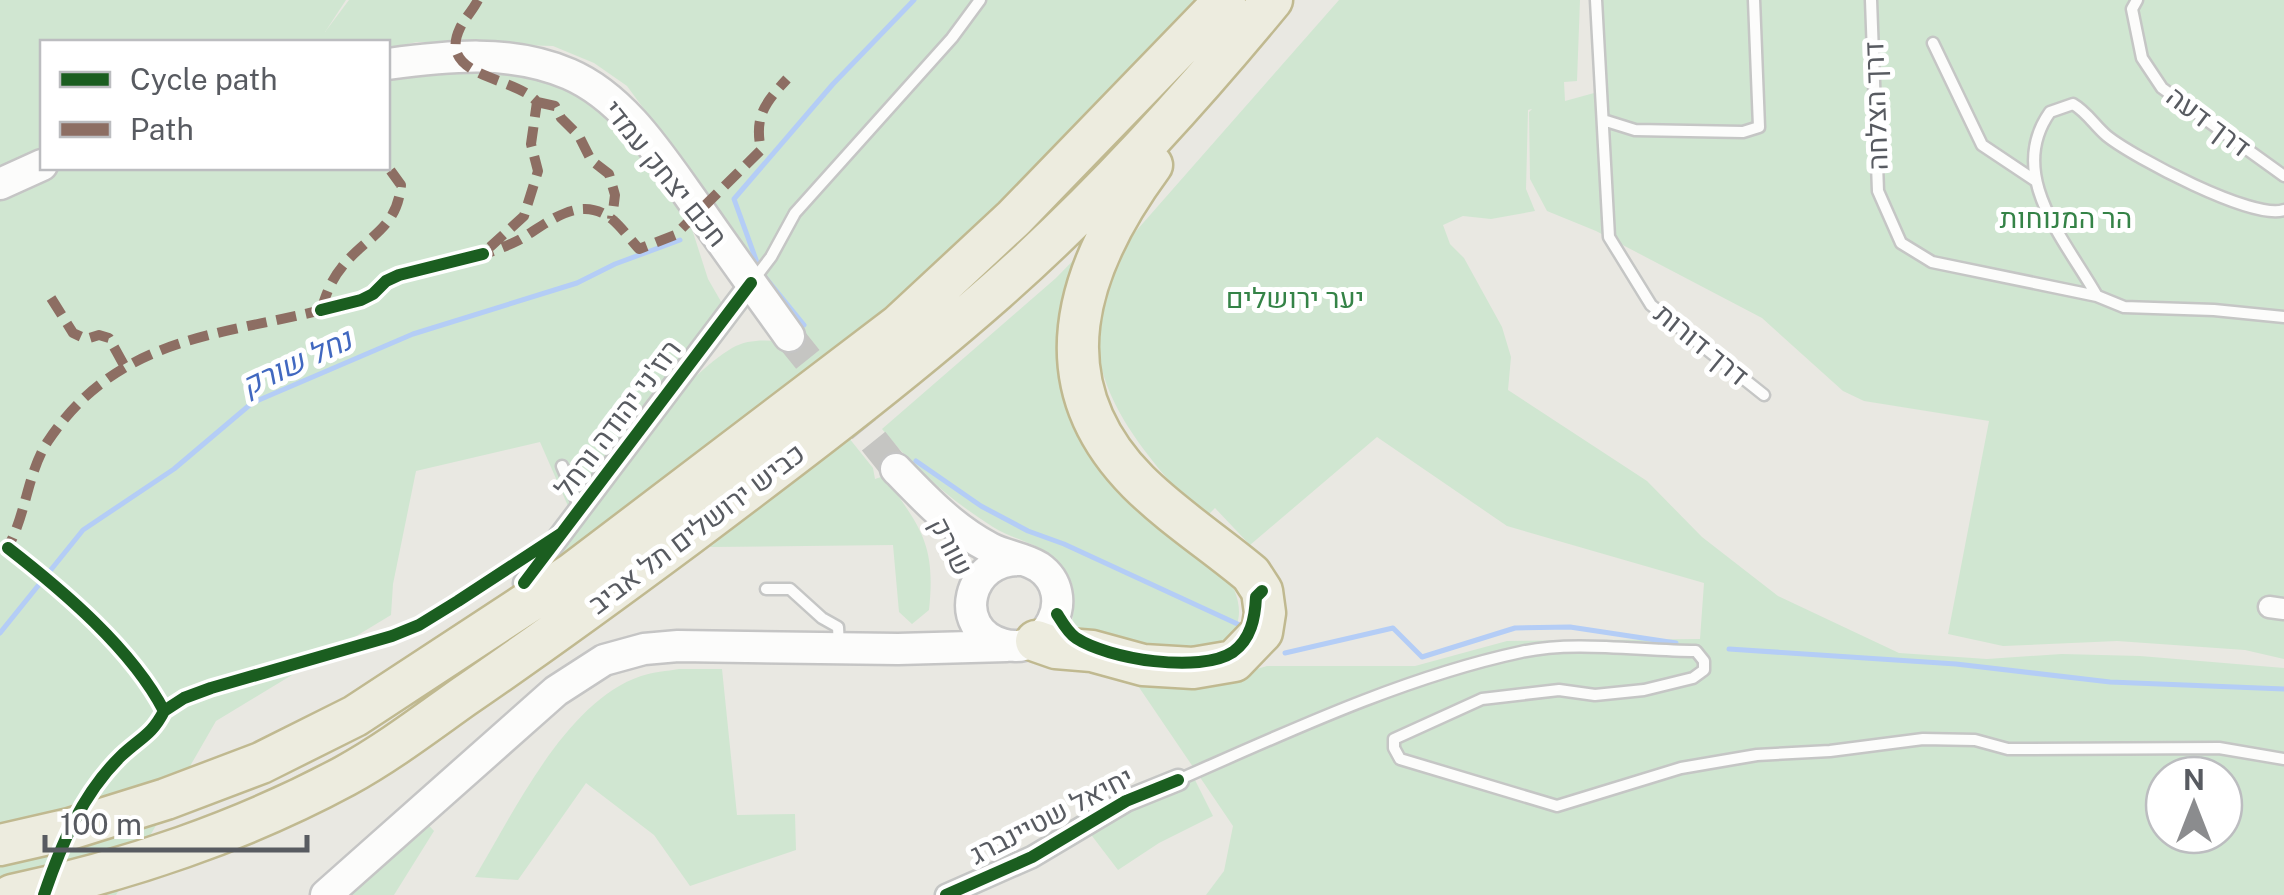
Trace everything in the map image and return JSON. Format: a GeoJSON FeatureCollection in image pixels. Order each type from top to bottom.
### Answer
{"type":"FeatureCollection","features":[{"type":"Feature","properties":{"kind":"highway","name":"כביש ירושלים תל אביב"},"geometry":{"type":"LineString","coordinates":[[0,845],[70,829],[166,799],[261,763],[354,716],[432,667],[573,573],[899,326],[1234,17],[1272,0]]}},
{"type":"Feature","properties":{"kind":"highway","name":"כביש ירושלים תל אביב"},"geometry":{"type":"LineString","coordinates":[[12,895],[108,871],[216,834],[322,787],[377,757],[568,625],[924,353],[999,288],[1120,172],[1234,17]]}},
{"type":"Feature","properties":{"kind":"highway"},"geometry":{"type":"LineString","coordinates":[[1033,634],[1056,648],[1092,651],[1143,666],[1193,668],[1234,662],[1262,632],[1262,591],[1251,574],[1140,484],[1116,458],[1085,403],[1078,373],[1080,310],[1097,258],[1234,17]]}},
{"type":"Feature","properties":{"kind":"main road","name":"חכם יצחק עמדי"},"geometry":{"type":"LineString","coordinates":[[390,64],[458,56],[505,56],[567,73],[591,85],[608,97],[654,150],[789,336]]}},
{"type":"Feature","properties":{"kind":"main road"},"geometry":{"type":"LineString","coordinates":[[0,184],[40,166]]}},
{"type":"Feature","properties":{"kind":"main road"},"geometry":{"type":"LineString","coordinates":[[896,469],[930,504],[971,536],[1040,568],[1049,576],[1057,594],[1033,634]]}},
{"type":"Feature","properties":{"kind":"main road","name":"שורק"},"geometry":{"type":"LineString","coordinates":[[930,504],[962,551],[972,592]]}},
{"type":"Feature","properties":{"kind":"main road"},"geometry":{"type":"LineString","coordinates":[[898,649],[926,644],[948,634],[964,617],[972,592],[989,568],[1001,562],[1022,560]]}},
{"type":"Feature","properties":{"kind":"main road"},"geometry":{"type":"LineString","coordinates":[[972,592],[973,616],[988,638],[1033,634]]}},
{"type":"Feature","properties":{"kind":"main road"},"geometry":{"type":"LineString","coordinates":[[326,895],[542,702],[592,666],[630,652],[660,648],[898,649],[1033,634]]}},
{"type":"Feature","properties":{"kind":"street","name":"רוז'ני יהודה ורחל"},"geometry":{"type":"LineString","coordinates":[[524,583],[751,282]]}},
{"type":"Feature","properties":{"kind":"street","name":"יחיאל שטיינברג"},"geometry":{"type":"LineString","coordinates":[[946,895],[1032,856],[1126,801],[1178,780]]}},
{"type":"Feature","properties":{"kind":"lane"},"geometry":{"type":"LineString","coordinates":[[751,282],[771,257],[795,214],[952,38],[980,0]]}},
{"type":"Feature","properties":{"kind":"lane","name":"דרך דורות"},"geometry":{"type":"LineString","coordinates":[[1596,0],[1609,238],[1651,305],[1764,394]]}},
{"type":"Feature","properties":{"kind":"lane"},"geometry":{"type":"LineString","coordinates":[[1602,120],[1635,130],[1743,132],[1759,126],[1754,0]]}},
{"type":"Feature","properties":{"kind":"lane","name":"דרך הצלחה"},"geometry":{"type":"LineString","coordinates":[[1871,0],[1878,191],[1901,243],[1932,262],[2096,296],[2124,308],[2214,310],[2284,317]]}},
{"type":"Feature","properties":{"kind":"lane","name":"דרך דעה"},"geometry":{"type":"LineString","coordinates":[[2137,0],[2132,9],[2142,58],[2162,88],[2284,176]]}},
{"type":"Feature","properties":{"kind":"lane"},"geometry":{"type":"LineString","coordinates":[[1934,43],[1982,144],[2036,181]]}},
{"type":"Feature","properties":{"kind":"lane"},"geometry":{"type":"LineString","coordinates":[[2096,296],[2044,211],[2036,181],[2034,140],[2050,112],[2073,104],[2108,137],[2154,165],[2230,201],[2276,212],[2284,210]]}},
{"type":"Feature","properties":{"kind":"lane"},"geometry":{"type":"LineString","coordinates":[[562,466],[580,508]]}},
{"type":"Feature","properties":{"kind":"lane"},"geometry":{"type":"LineString","coordinates":[[766,589],[790,589],[838,628],[840,648]]}},
{"type":"Feature","properties":{"kind":"lane"},"geometry":{"type":"LineString","coordinates":[[1178,780],[1460,667],[1523,651],[1574,648],[1696,651],[1704,660],[1704,670],[1693,678],[1644,690],[1595,695],[1559,690],[1482,699],[1394,739],[1400,759],[1558,806],[1700,764],[1757,754],[1923,739],[1975,740],[2008,749],[2218,748],[2284,759]]}},
{"type":"Feature","properties":{"kind":"green space"},"geometry":{"type":"Polygon","coordinates":[[[0,0],[346,0],[325,32],[349,0],[1211,0],[883,323],[556,572],[562,547],[577,522],[649,428],[690,382],[737,345],[777,341],[723,217],[627,86],[594,63],[553,46],[417,42],[390,48],[390,40],[40,40],[40,149],[0,168],[0,0]]]}},
{"type":"Feature","properties":{"kind":"green space"},"geometry":{"type":"Polygon","coordinates":[[[1339,0],[1580,0],[1577,81],[1564,82],[1565,101],[1605,90],[1598,0],[2284,0],[2284,659],[2245,650],[2117,641],[2003,646],[1948,634],[1989,421],[1864,401],[1843,391],[1762,318],[1596,231],[1547,211],[1530,179],[1532,109],[1528,110],[1526,189],[1535,211],[1491,219],[1463,216],[1443,225],[1450,244],[1464,258],[1502,327],[1511,357],[1508,390],[1647,481],[1702,537],[1778,596],[1899,653],[1987,659],[2062,654],[2140,656],[2284,668],[2284,895],[1206,895],[1224,871],[1233,826],[1130,674],[1233,676],[1267,666],[1415,666],[1507,641],[1700,639],[1704,583],[1507,526],[1377,437],[1250,545],[1215,508],[1203,520],[1137,440],[1106,382],[1098,350],[1098,316],[1114,264],[1129,239],[1339,0]]]}},
{"type":"Feature","properties":{"kind":"green space"},"geometry":{"type":"Polygon","coordinates":[[[515,65],[577,86],[608,110],[691,226],[708,279],[723,305],[568,506],[540,442],[416,471],[393,584],[391,615],[216,721],[116,895],[0,895],[0,199],[56,170],[390,170],[390,73],[515,65]]]}},
{"type":"Feature","properties":{"kind":"green space"},"geometry":{"type":"Polygon","coordinates":[[[1096,237],[1071,380],[1234,589],[1239,612],[1234,630],[1222,645],[1203,658],[1070,630],[1074,592],[1058,561],[962,506],[920,470],[882,429],[1056,278],[1096,237]]]}},
{"type":"Feature","properties":{"kind":"green space"},"geometry":{"type":"Polygon","coordinates":[[[849,438],[873,468],[875,479],[884,476],[908,510],[928,552],[929,610],[912,624],[899,612],[893,545],[710,547],[849,438]]]}},
{"type":"Feature","properties":{"kind":"green space"},"geometry":{"type":"Polygon","coordinates":[[[679,669],[722,669],[737,815],[795,814],[796,850],[690,886],[654,835],[586,783],[518,880],[475,877],[544,762],[589,709],[614,689],[641,676],[679,669]]]}},
{"type":"Feature","properties":{"kind":"green space"},"geometry":{"type":"Polygon","coordinates":[[[1195,780],[1213,816],[1159,843],[1118,870],[1089,832],[1195,780]]]}},
{"type":"Feature","properties":{"kind":"green space"},"geometry":{"type":"Polygon","coordinates":[[[423,819],[434,831],[394,895],[344,895],[423,819]]]}},
{"type":"Feature","properties":{"kind":"waterway","name":"נחל שורק"},"geometry":{"type":"LineString","coordinates":[[759,268],[734,199],[833,84],[914,0]]}},
{"type":"Feature","properties":{"kind":"waterway","name":"נחל שורק"},"geometry":{"type":"LineString","coordinates":[[0,633],[83,530],[174,469],[252,403],[413,334],[577,283],[680,240]]}},
{"type":"Feature","properties":{"kind":"waterway"},"geometry":{"type":"LineString","coordinates":[[765,277],[804,325]]}},
{"type":"Feature","properties":{"kind":"waterway"},"geometry":{"type":"LineString","coordinates":[[916,461],[981,506],[1028,531],[1244,627]]}},
{"type":"Feature","properties":{"kind":"waterway"},"geometry":{"type":"LineString","coordinates":[[1285,653],[1393,628],[1422,657],[1515,628],[1570,627],[1676,643]]}},
{"type":"Feature","properties":{"kind":"waterway"},"geometry":{"type":"LineString","coordinates":[[1729,649],[1956,664],[2110,682],[2284,689]]}},
{"type":"Feature","properties":{"kind":"tunnel"},"geometry":{"type":"LineString","coordinates":[[789,336],[896,469]]}},
{"type":"Feature","properties":{"kind":"marked path"},"geometry":{"type":"LineString","coordinates":[[478,0],[460,28],[456,44],[459,57],[468,67],[527,93],[537,102],[531,144],[538,171],[524,216],[490,247]]}},
{"type":"Feature","properties":{"kind":"marked path"},"geometry":{"type":"LineString","coordinates":[[474,257],[514,243],[552,219],[576,210],[601,212],[639,249],[675,235],[761,150],[760,119],[787,79]]}},
{"type":"Feature","properties":{"kind":"marked path"},"geometry":{"type":"LineString","coordinates":[[537,102],[555,106],[579,136],[591,160],[609,174],[615,195],[612,219]]}},
{"type":"Feature","properties":{"kind":"marked path"},"geometry":{"type":"LineString","coordinates":[[321,310],[338,272],[387,223],[393,212],[401,185],[390,170]]}},
{"type":"Feature","properties":{"kind":"marked path"},"geometry":{"type":"LineString","coordinates":[[51,298],[73,333],[86,339],[99,335],[109,338],[125,367]]}},
{"type":"Feature","properties":{"kind":"marked path"},"geometry":{"type":"LineString","coordinates":[[3,555],[17,528],[35,468],[48,441],[76,406],[107,379],[174,345],[330,308]]}},
{"type":"Feature","properties":{"kind":"cycle path"},"geometry":{"type":"LineString","coordinates":[[321,310],[361,300],[399,275],[483,254]]}},
{"type":"Feature","properties":{"kind":"cycle path"},"geometry":{"type":"LineString","coordinates":[[524,583],[751,283]]}},
{"type":"Feature","properties":{"kind":"cycle path"},"geometry":{"type":"LineString","coordinates":[[164,711],[211,688],[419,625],[562,533]]}},
{"type":"Feature","properties":{"kind":"cycle path"},"geometry":{"type":"LineString","coordinates":[[8,548],[115,643],[164,711],[150,731],[107,771],[84,803],[44,895]]}},
{"type":"Feature","properties":{"kind":"cycle path"},"geometry":{"type":"LineString","coordinates":[[1057,614],[1076,638],[1091,646],[1154,661],[1199,662],[1218,659],[1239,647],[1251,627],[1256,597],[1262,591]]}},
{"type":"Feature","properties":{"kind":"cycle path"},"geometry":{"type":"LineString","coordinates":[[946,895],[1032,857],[1126,801],[1178,780]]}},
{"type":"Feature","properties":{"kind":"park label","name":"הר המנוחות"},"geometry":{"type":"Point","coordinates":[2066,217]}},
{"type":"Feature","properties":{"kind":"park label","name":"יער ירושלים"},"geometry":{"type":"Point","coordinates":[1295,297]}}]}
